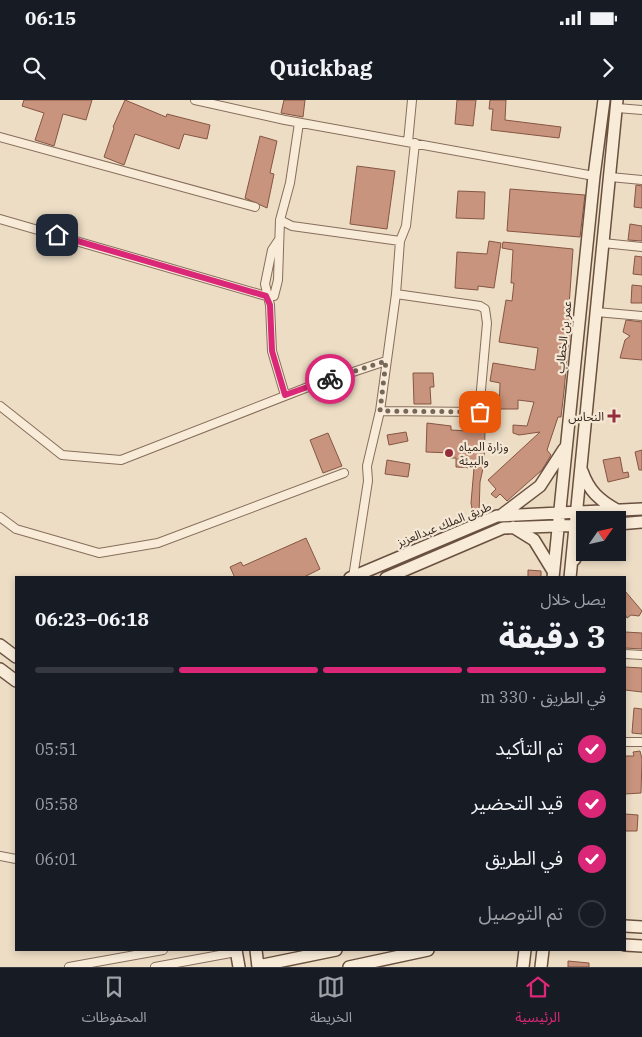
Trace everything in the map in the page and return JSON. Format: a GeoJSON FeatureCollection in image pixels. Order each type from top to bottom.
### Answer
{"type":"FeatureCollection","features":[{"type":"Feature","properties":{"kind":"street"},"geometry":{"type":"LineString","coordinates":[[196,100],[300,123],[594,176]]}},
{"type":"Feature","properties":{"kind":"street"},"geometry":{"type":"LineString","coordinates":[[352,576],[368,481],[367,466],[380,411],[396,294],[400,241],[406,226],[412,100]]}},
{"type":"Feature","properties":{"kind":"street","name":"عمر بن الخطاب"},"geometry":{"type":"LineString","coordinates":[[553,574],[594,176],[604,100]]}},
{"type":"Feature","properties":{"kind":"street"},"geometry":{"type":"LineString","coordinates":[[577,511],[617,104],[642,110]]}},
{"type":"Feature","properties":{"kind":"street"},"geometry":{"type":"LineString","coordinates":[[0,219],[266,296],[274,296],[278,280],[280,220],[290,183],[300,123]]}},
{"type":"Feature","properties":{"kind":"street"},"geometry":{"type":"LineString","coordinates":[[0,137],[255,207]]}},
{"type":"Feature","properties":{"kind":"street"},"geometry":{"type":"LineString","coordinates":[[610,177],[642,180]]}},
{"type":"Feature","properties":{"kind":"street"},"geometry":{"type":"LineString","coordinates":[[280,220],[292,226],[400,241]]}},
{"type":"Feature","properties":{"kind":"street"},"geometry":{"type":"LineString","coordinates":[[278,241],[272,250],[265,284],[266,296],[270,305],[272,351],[285,395]]}},
{"type":"Feature","properties":{"kind":"street"},"geometry":{"type":"LineString","coordinates":[[603,243],[642,247]]}},
{"type":"Feature","properties":{"kind":"street"},"geometry":{"type":"LineString","coordinates":[[380,411],[480,412],[487,323],[485,309],[480,306],[396,294]]}},
{"type":"Feature","properties":{"kind":"street"},"geometry":{"type":"LineString","coordinates":[[596,312],[642,316]]}},
{"type":"Feature","properties":{"kind":"street"},"geometry":{"type":"LineString","coordinates":[[0,406],[62,455],[121,460],[285,395],[359,368],[386,361]]}},
{"type":"Feature","properties":{"kind":"street"},"geometry":{"type":"LineString","coordinates":[[503,514],[540,486],[566,445]]}},
{"type":"Feature","properties":{"kind":"street"},"geometry":{"type":"LineString","coordinates":[[581,467],[590,490],[604,503],[618,511]]}},
{"type":"Feature","properties":{"kind":"street"},"geometry":{"type":"LineString","coordinates":[[0,517],[16,528],[99,553],[158,542],[344,474]]}},
{"type":"Feature","properties":{"kind":"street","name":"طريق الملك عبدالعزيز"},"geometry":{"type":"LineString","coordinates":[[618,511],[642,509]]}},
{"type":"Feature","properties":{"kind":"street","name":"طريق الملك عبدالعزيز"},"geometry":{"type":"LineString","coordinates":[[354,576],[503,514],[576,512]]}},
{"type":"Feature","properties":{"kind":"street"},"geometry":{"type":"LineString","coordinates":[[626,523],[642,522]]}},
{"type":"Feature","properties":{"kind":"street","name":"طريق الملك عبدالعزيز"},"geometry":{"type":"LineString","coordinates":[[391,576],[489,533],[511,527],[576,525]]}},
{"type":"Feature","properties":{"kind":"street"},"geometry":{"type":"LineString","coordinates":[[511,527],[534,540],[553,574]]}},
{"type":"Feature","properties":{"kind":"street"},"geometry":{"type":"LineString","coordinates":[[571,573],[576,546]]}},
{"type":"Feature","properties":{"kind":"street"},"geometry":{"type":"LineString","coordinates":[[571,573],[576,557]]}},
{"type":"Feature","properties":{"kind":"street"},"geometry":{"type":"LineString","coordinates":[[0,645],[15,656]]}},
{"type":"Feature","properties":{"kind":"street"},"geometry":{"type":"LineString","coordinates":[[626,654],[642,655]]}},
{"type":"Feature","properties":{"kind":"street"},"geometry":{"type":"LineString","coordinates":[[0,668],[15,680]]}},
{"type":"Feature","properties":{"kind":"street"},"geometry":{"type":"LineString","coordinates":[[626,742],[642,742]]}},
{"type":"Feature","properties":{"kind":"street"},"geometry":{"type":"LineString","coordinates":[[0,856],[15,858]]}},
{"type":"Feature","properties":{"kind":"street"},"geometry":{"type":"LineString","coordinates":[[626,926],[642,927]]}},
{"type":"Feature","properties":{"kind":"street"},"geometry":{"type":"LineString","coordinates":[[626,945],[642,946]]}},
{"type":"Feature","properties":{"kind":"street"},"geometry":{"type":"LineString","coordinates":[[69,967],[157,951]]}},
{"type":"Feature","properties":{"kind":"street"},"geometry":{"type":"LineString","coordinates":[[155,967],[236,951],[239,967]]}},
{"type":"Feature","properties":{"kind":"street"},"geometry":{"type":"LineString","coordinates":[[256,951],[258,967],[331,951]]}},
{"type":"Feature","properties":{"kind":"street"},"geometry":{"type":"LineString","coordinates":[[349,967],[423,951]]}},
{"type":"Feature","properties":{"kind":"street"},"geometry":{"type":"LineString","coordinates":[[523,967],[525,951]]}},
{"type":"Feature","properties":{"kind":"street"},"geometry":{"type":"LineString","coordinates":[[541,967],[543,951]]}},
{"type":"Feature","properties":{"kind":"building"},"geometry":{"type":"Polygon","coordinates":[[[24,100],[92,100],[86,120],[63,114],[54,146],[35,140],[44,113],[22,106],[24,100]]]}},
{"type":"Feature","properties":{"kind":"building"},"geometry":{"type":"Polygon","coordinates":[[[125,100],[166,117],[167,114],[210,125],[207,139],[184,134],[179,149],[135,134],[124,165],[104,157],[113,127],[125,100]]]}},
{"type":"Feature","properties":{"kind":"building"},"geometry":{"type":"Polygon","coordinates":[[[284,100],[305,100],[303,117],[281,113],[284,100]]]}},
{"type":"Feature","properties":{"kind":"building"},"geometry":{"type":"Polygon","coordinates":[[[457,100],[476,100],[473,126],[455,124],[457,100]]]}},
{"type":"Feature","properties":{"kind":"building"},"geometry":{"type":"Polygon","coordinates":[[[490,100],[506,100],[505,120],[561,127],[559,138],[491,130],[493,109],[489,109],[490,100]]]}},
{"type":"Feature","properties":{"kind":"building"},"geometry":{"type":"Polygon","coordinates":[[[260,136],[277,141],[270,173],[274,174],[267,208],[245,198],[260,136]]]}},
{"type":"Feature","properties":{"kind":"building"},"geometry":{"type":"Polygon","coordinates":[[[357,166],[395,171],[387,229],[350,224],[357,166]]]}},
{"type":"Feature","properties":{"kind":"building"},"geometry":{"type":"Polygon","coordinates":[[[636,185],[642,186],[642,208],[634,207],[636,185]]]}},
{"type":"Feature","properties":{"kind":"building"},"geometry":{"type":"Polygon","coordinates":[[[510,189],[585,195],[580,237],[507,231],[510,189]]]}},
{"type":"Feature","properties":{"kind":"building"},"geometry":{"type":"Polygon","coordinates":[[[458,191],[485,192],[484,219],[456,218],[458,191]]]}},
{"type":"Feature","properties":{"kind":"building"},"geometry":{"type":"Polygon","coordinates":[[[630,224],[642,226],[642,241],[628,240],[630,224]]]}},
{"type":"Feature","properties":{"kind":"building"},"geometry":{"type":"Polygon","coordinates":[[[489,241],[501,243],[494,288],[478,286],[478,290],[455,288],[457,252],[487,254],[489,241]]]}},
{"type":"Feature","properties":{"kind":"building"},"geometry":{"type":"Polygon","coordinates":[[[503,242],[573,249],[569,306],[572,306],[561,417],[558,417],[547,450],[551,455],[542,470],[507,501],[500,494],[496,498],[491,494],[496,489],[488,480],[540,432],[519,435],[513,433],[513,425],[527,426],[534,402],[518,400],[518,409],[499,409],[500,383],[490,381],[493,363],[535,370],[538,348],[499,342],[506,300],[512,301],[514,283],[511,283],[513,250],[502,248],[503,242]]]}},
{"type":"Feature","properties":{"kind":"building"},"geometry":{"type":"Polygon","coordinates":[[[635,256],[642,257],[642,275],[633,274],[635,256]]]}},
{"type":"Feature","properties":{"kind":"building"},"geometry":{"type":"Polygon","coordinates":[[[632,285],[642,286],[642,303],[631,303],[632,285]]]}},
{"type":"Feature","properties":{"kind":"building"},"geometry":{"type":"Polygon","coordinates":[[[626,320],[642,322],[642,360],[620,358],[625,340],[630,336],[623,332],[626,320]]]}},
{"type":"Feature","properties":{"kind":"building"},"geometry":{"type":"Polygon","coordinates":[[[413,373],[433,373],[434,387],[430,387],[431,404],[414,404],[413,373]]]}},
{"type":"Feature","properties":{"kind":"building"},"geometry":{"type":"Polygon","coordinates":[[[427,423],[451,426],[451,430],[485,432],[479,515],[474,518],[471,503],[474,468],[456,467],[456,458],[450,458],[451,453],[426,452],[427,423]]]}},
{"type":"Feature","properties":{"kind":"building"},"geometry":{"type":"Polygon","coordinates":[[[406,432],[408,441],[389,445],[387,435],[406,432]]]}},
{"type":"Feature","properties":{"kind":"building"},"geometry":{"type":"Polygon","coordinates":[[[328,433],[342,466],[323,473],[310,440],[328,433]]]}},
{"type":"Feature","properties":{"kind":"building"},"geometry":{"type":"Polygon","coordinates":[[[642,450],[642,470],[639,470],[635,452],[642,450]]]}},
{"type":"Feature","properties":{"kind":"building"},"geometry":{"type":"Polygon","coordinates":[[[620,457],[623,473],[628,472],[629,477],[608,482],[603,460],[620,457]]]}},
{"type":"Feature","properties":{"kind":"building"},"geometry":{"type":"Polygon","coordinates":[[[387,460],[410,464],[408,477],[385,474],[387,460]]]}},
{"type":"Feature","properties":{"kind":"building"},"geometry":{"type":"Polygon","coordinates":[[[306,538],[320,569],[306,576],[234,576],[230,567],[241,562],[243,566],[306,538]]]}},
{"type":"Feature","properties":{"kind":"building"},"geometry":{"type":"Polygon","coordinates":[[[528,570],[541,571],[541,576],[528,576],[528,570]]]}},
{"type":"Feature","properties":{"kind":"building"},"geometry":{"type":"Polygon","coordinates":[[[626,592],[642,611],[639,616],[631,615],[627,618],[626,592]]]}},
{"type":"Feature","properties":{"kind":"building"},"geometry":{"type":"Polygon","coordinates":[[[626,632],[642,633],[642,649],[626,648],[626,632]]]}},
{"type":"Feature","properties":{"kind":"building"},"geometry":{"type":"Polygon","coordinates":[[[626,667],[642,668],[642,692],[626,690],[626,667]]]}},
{"type":"Feature","properties":{"kind":"building"},"geometry":{"type":"Polygon","coordinates":[[[634,708],[642,709],[642,734],[632,733],[634,708]]]}},
{"type":"Feature","properties":{"kind":"building"},"geometry":{"type":"Polygon","coordinates":[[[640,751],[642,759],[641,793],[626,794],[626,756],[634,756],[633,752],[640,751]]]}},
{"type":"Feature","properties":{"kind":"building"},"geometry":{"type":"Polygon","coordinates":[[[626,814],[638,815],[637,831],[626,831],[626,814]]]}},
{"type":"Feature","properties":{"kind":"building"},"geometry":{"type":"Polygon","coordinates":[[[568,961],[589,963],[589,967],[568,967],[568,961]]]}},
{"type":"Feature","properties":{"kind":"way so far"},"geometry":{"type":"LineString","coordinates":[[330,379],[359,368],[386,361],[380,411],[480,412]]}},
{"type":"Feature","properties":{"kind":"place","name":"النحاس"},"geometry":{"type":"Point","coordinates":[614,416]}},
{"type":"Feature","properties":{"kind":"place","name":"وزارة المياه والبيئة"},"geometry":{"type":"Point","coordinates":[449,453]}},
{"type":"Feature","properties":{"kind":"route"},"geometry":{"type":"LineString","coordinates":[[57,235],[266,296],[270,305],[272,351],[285,395],[330,379]]}}]}
